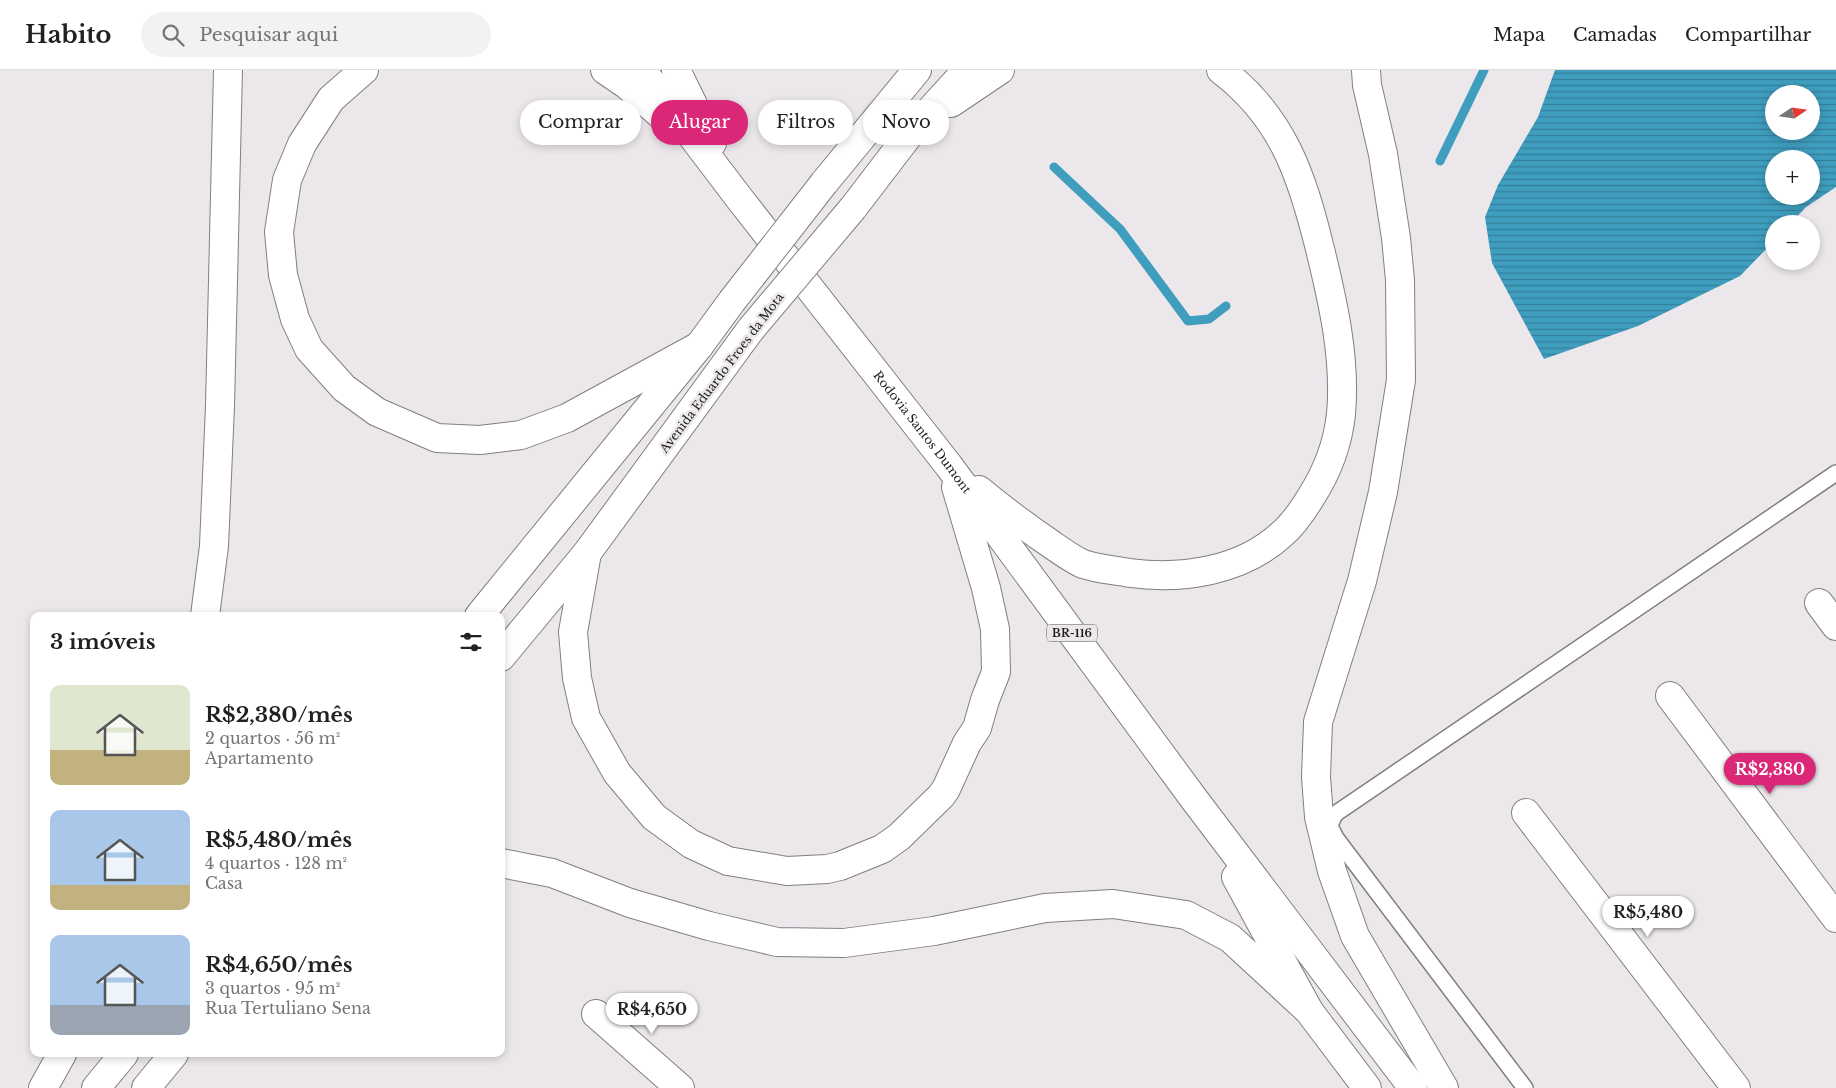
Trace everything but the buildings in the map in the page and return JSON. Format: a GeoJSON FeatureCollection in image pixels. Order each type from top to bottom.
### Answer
{"type":"FeatureCollection","features":[{"type":"Feature","properties":{"kind":"main road"},"geometry":{"type":"LineString","coordinates":[[206,612],[214,546],[220,424],[228,70]]}},
{"type":"Feature","properties":{"kind":"main road"},"geometry":{"type":"LineString","coordinates":[[364,70],[331,99],[302,144],[287,180],[279,232],[284,275],[295,319],[309,349],[344,388],[378,412],[437,438],[480,440],[521,435],[567,418],[699,346]]}},
{"type":"Feature","properties":{"kind":"main road"},"geometry":{"type":"LineString","coordinates":[[605,70],[656,109],[739,198]]}},
{"type":"Feature","properties":{"kind":"main road","name":"Rodovia Santos Dumont"},"geometry":{"type":"LineString","coordinates":[[642,70],[739,198],[949,466],[1194,799]]}},
{"type":"Feature","properties":{"kind":"main road"},"geometry":{"type":"LineString","coordinates":[[676,70],[739,198]]}},
{"type":"Feature","properties":{"kind":"main road"},"geometry":{"type":"LineString","coordinates":[[483,612],[699,346],[824,184],[917,70]]}},
{"type":"Feature","properties":{"kind":"main road","name":"Avenida Eduardo Froes da Mota"},"geometry":{"type":"LineString","coordinates":[[940,100],[967,70]]}},
{"type":"Feature","properties":{"kind":"main road"},"geometry":{"type":"LineString","coordinates":[[949,104],[1000,70]]}},
{"type":"Feature","properties":{"kind":"main road"},"geometry":{"type":"LineString","coordinates":[[949,466],[1025,527],[1066,555],[1083,563],[1123,572],[1148,575],[1193,574],[1225,566],[1247,558],[1266,547],[1283,534],[1300,515],[1328,466],[1337,439],[1341,414],[1342,380],[1340,348],[1312,216],[1292,158],[1275,127],[1255,101],[1221,70]]}},
{"type":"Feature","properties":{"kind":"main road"},"geometry":{"type":"LineString","coordinates":[[1366,70],[1367,85],[1383,154],[1396,238],[1400,280],[1401,380],[1383,492],[1362,581],[1318,722],[1316,777],[1319,817],[1332,871],[1356,936],[1444,1088]]}},
{"type":"Feature","properties":{"kind":"main road","name":"Avenida Eduardo Froes da Mota"},"geometry":{"type":"LineString","coordinates":[[505,652],[587,553],[751,330],[853,208],[901,145]]}},
{"type":"Feature","properties":{"kind":"main road"},"geometry":{"type":"LineString","coordinates":[[587,553],[573,632],[577,678],[586,718],[617,773],[654,817],[691,844],[728,861],[786,872],[827,869],[840,866],[882,849],[899,837],[946,789],[977,728],[996,672],[995,629],[986,588],[949,466]]}},
{"type":"Feature","properties":{"kind":"main road"},"geometry":{"type":"LineString","coordinates":[[1818,603],[1836,626]]}},
{"type":"Feature","properties":{"kind":"main road"},"geometry":{"type":"LineString","coordinates":[[1670,696],[1836,918]]}},
{"type":"Feature","properties":{"kind":"main road"},"geometry":{"type":"LineString","coordinates":[[1194,799],[1413,1088]]}},
{"type":"Feature","properties":{"kind":"main road","name":"BR-116"},"geometry":{"type":"LineString","coordinates":[[1194,799],[1309,1011],[1367,1088]]}},
{"type":"Feature","properties":{"kind":"main road"},"geometry":{"type":"LineString","coordinates":[[1526,813],[1736,1088]]}},
{"type":"Feature","properties":{"kind":"main road"},"geometry":{"type":"LineString","coordinates":[[505,864],[552,872],[630,903],[709,926],[778,942],[844,944],[934,931],[1045,908],[1113,904],[1186,915],[1230,938],[1309,1011]]}},
{"type":"Feature","properties":{"kind":"main road"},"geometry":{"type":"LineString","coordinates":[[596,1014],[680,1088]]}},
{"type":"Feature","properties":{"kind":"main road"},"geometry":{"type":"LineString","coordinates":[[43,1088],[60,1057]]}},
{"type":"Feature","properties":{"kind":"main road"},"geometry":{"type":"LineString","coordinates":[[96,1088],[122,1057]]}},
{"type":"Feature","properties":{"kind":"main road"},"geometry":{"type":"LineString","coordinates":[[146,1088],[172,1057]]}},
{"type":"Feature","properties":{"kind":"lane"},"geometry":{"type":"LineString","coordinates":[[1525,1088],[1336,838],[1331,830],[1331,822],[1338,812],[1836,473]]}},
{"type":"Feature","properties":{"kind":"water"},"geometry":{"type":"Polygon","coordinates":[[[1555,70],[1836,70],[1836,187],[1820,198],[1820,150],[1765,150],[1765,205],[1809,205],[1798,215],[1765,215],[1765,250],[1740,276],[1638,326],[1544,359],[1492,263],[1485,217],[1498,185],[1538,117],[1555,70]]]}},
{"type":"Feature","properties":{"kind":"waterway"},"geometry":{"type":"LineString","coordinates":[[1440,161],[1484,70]]}},
{"type":"Feature","properties":{"kind":"waterway"},"geometry":{"type":"LineString","coordinates":[[1054,167],[1120,229],[1188,321],[1209,319],[1226,306]]}}]}
